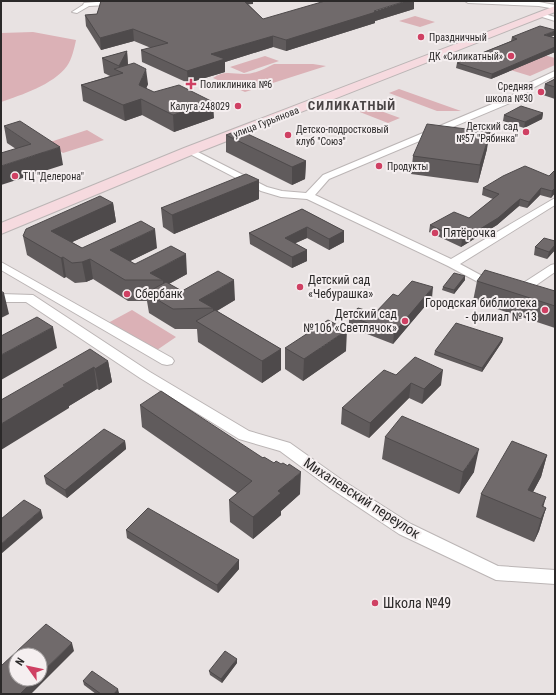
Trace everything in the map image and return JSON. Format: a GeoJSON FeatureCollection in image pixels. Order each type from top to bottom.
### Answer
{"type":"FeatureCollection","features":[{"type":"Feature","properties":{"kind":"street"},"geometry":{"type":"LineString","coordinates":[[75,12],[86,6],[86,4],[147,1]]}},
{"type":"Feature","properties":{"kind":"street"},"geometry":{"type":"LineString","coordinates":[[468,1],[539,4],[555,8]]}},
{"type":"Feature","properties":{"kind":"street","name":"улица Гурьянова"},"geometry":{"type":"LineString","coordinates":[[1,229],[189,151],[541,15],[555,8]]}},
{"type":"Feature","properties":{"kind":"street"},"geometry":{"type":"LineString","coordinates":[[541,15],[555,18]]}},
{"type":"Feature","properties":{"kind":"street"},"geometry":{"type":"LineString","coordinates":[[309,196],[326,177],[514,98],[528,87],[555,73]]}},
{"type":"Feature","properties":{"kind":"street"},"geometry":{"type":"LineString","coordinates":[[189,151],[264,189],[281,194],[309,196],[452,264],[482,280],[533,296]]}},
{"type":"Feature","properties":{"kind":"street"},"geometry":{"type":"LineString","coordinates":[[452,264],[555,201]]}},
{"type":"Feature","properties":{"kind":"street"},"geometry":{"type":"LineString","coordinates":[[1,264],[167,361]]}},
{"type":"Feature","properties":{"kind":"street"},"geometry":{"type":"LineString","coordinates":[[511,289],[555,267]]}},
{"type":"Feature","properties":{"kind":"street","name":"Михалевский переулок"},"geometry":{"type":"LineString","coordinates":[[1,298],[29,298],[145,375],[244,436],[285,447],[336,484],[405,529],[496,573],[555,577]]}},
{"type":"Feature","properties":{"kind":"shaded area"},"geometry":{"type":"Polygon","coordinates":[[[415,16],[435,22],[420,27],[399,21],[415,16]]]}},
{"type":"Feature","properties":{"kind":"shaded area"},"geometry":{"type":"Polygon","coordinates":[[[33,32],[76,40],[73,54],[67,66],[54,79],[27,93],[1,102],[1,33],[33,32]]]}},
{"type":"Feature","properties":{"kind":"shaded area"},"geometry":{"type":"Polygon","coordinates":[[[508,45],[555,58],[555,65],[530,76],[461,55],[469,52],[496,60],[508,45]]]}},
{"type":"Feature","properties":{"kind":"shaded area"},"geometry":{"type":"Polygon","coordinates":[[[265,56],[279,61],[244,73],[230,67],[265,56]]]}},
{"type":"Feature","properties":{"kind":"shaded area"},"geometry":{"type":"Polygon","coordinates":[[[274,64],[313,64],[326,66],[245,92],[213,78],[224,73],[252,73],[274,64]]]}},
{"type":"Feature","properties":{"kind":"shaded area"},"geometry":{"type":"Polygon","coordinates":[[[399,89],[461,111],[437,111],[389,93],[399,89]]]}},
{"type":"Feature","properties":{"kind":"shaded area"},"geometry":{"type":"Polygon","coordinates":[[[359,103],[400,118],[388,123],[347,107],[359,103]]]}},
{"type":"Feature","properties":{"kind":"shaded area"},"geometry":{"type":"Polygon","coordinates":[[[87,130],[104,140],[63,153],[47,143],[87,130]]]}},
{"type":"Feature","properties":{"kind":"shaded area"},"geometry":{"type":"Polygon","coordinates":[[[132,310],[176,337],[157,350],[108,323],[132,310]]]}},
{"type":"Feature","properties":{"kind":"building"},"geometry":{"type":"Polygon","coordinates":[[[101,1],[244,1],[263,19],[325,1],[406,1],[286,40],[273,36],[211,54],[225,59],[187,71],[141,50],[168,43],[133,29],[100,38],[85,15],[97,14],[101,1]]]}},
{"type":"Feature","properties":{"kind":"building"},"geometry":{"type":"Polygon","coordinates":[[[540,26],[555,30],[544,35],[555,38],[555,47],[492,74],[457,63],[517,39],[512,37],[540,26]]]}},
{"type":"Feature","properties":{"kind":"building"},"geometry":{"type":"Polygon","coordinates":[[[127,51],[119,66],[102,58],[127,51]]]}},
{"type":"Feature","properties":{"kind":"building"},"geometry":{"type":"Polygon","coordinates":[[[134,63],[146,69],[139,85],[154,92],[179,85],[213,102],[173,115],[141,99],[123,105],[81,85],[123,73],[114,69],[134,63]]]}},
{"type":"Feature","properties":{"kind":"building"},"geometry":{"type":"Polygon","coordinates":[[[555,79],[555,87],[545,84],[555,79]]]}},
{"type":"Feature","properties":{"kind":"building"},"geometry":{"type":"Polygon","coordinates":[[[521,106],[543,113],[525,122],[504,115],[521,106]]]}},
{"type":"Feature","properties":{"kind":"building"},"geometry":{"type":"Polygon","coordinates":[[[20,121],[60,147],[1,166],[1,153],[31,144],[4,126],[20,121]]]}},
{"type":"Feature","properties":{"kind":"building"},"geometry":{"type":"Polygon","coordinates":[[[427,124],[490,132],[480,165],[413,156],[427,124]]]}},
{"type":"Feature","properties":{"kind":"building"},"geometry":{"type":"Polygon","coordinates":[[[239,130],[306,161],[292,167],[226,135],[239,130]]]}},
{"type":"Feature","properties":{"kind":"building"},"geometry":{"type":"Polygon","coordinates":[[[525,166],[549,176],[555,170],[555,188],[552,191],[541,188],[529,202],[520,199],[498,218],[462,240],[430,225],[454,212],[469,218],[499,194],[483,188],[503,176],[525,166]]]}},
{"type":"Feature","properties":{"kind":"building"},"geometry":{"type":"Polygon","coordinates":[[[246,174],[259,180],[172,215],[161,208],[246,174]]]}},
{"type":"Feature","properties":{"kind":"building"},"geometry":{"type":"Polygon","coordinates":[[[100,196],[113,203],[51,231],[82,248],[141,221],[155,229],[110,250],[135,264],[171,246],[186,254],[150,273],[163,280],[125,280],[90,259],[72,263],[23,236],[26,229],[100,196]]]}},
{"type":"Feature","properties":{"kind":"building"},"geometry":{"type":"Polygon","coordinates":[[[302,209],[344,231],[329,239],[307,227],[285,238],[307,250],[292,257],[249,233],[302,209]]]}},
{"type":"Feature","properties":{"kind":"building"},"geometry":{"type":"Polygon","coordinates":[[[544,238],[555,241],[555,245],[549,252],[535,247],[544,238]]]}},
{"type":"Feature","properties":{"kind":"building"},"geometry":{"type":"Polygon","coordinates":[[[485,270],[555,291],[555,306],[477,281],[485,270]]]}},
{"type":"Feature","properties":{"kind":"building"},"geometry":{"type":"Polygon","coordinates":[[[218,271],[234,280],[199,300],[213,308],[173,309],[146,293],[166,282],[182,291],[218,271]]]}},
{"type":"Feature","properties":{"kind":"building"},"geometry":{"type":"Polygon","coordinates":[[[454,273],[465,276],[454,290],[443,287],[454,273]]]}},
{"type":"Feature","properties":{"kind":"building"},"geometry":{"type":"Polygon","coordinates":[[[412,281],[433,287],[394,333],[349,316],[358,308],[375,313],[393,294],[398,296],[412,281]]]}},
{"type":"Feature","properties":{"kind":"building"},"geometry":{"type":"Polygon","coordinates":[[[215,310],[281,349],[262,361],[196,321],[215,310]]]}},
{"type":"Feature","properties":{"kind":"building"},"geometry":{"type":"Polygon","coordinates":[[[37,317],[53,327],[1,355],[1,336],[37,317]]]}},
{"type":"Feature","properties":{"kind":"building"},"geometry":{"type":"Polygon","coordinates":[[[328,320],[347,330],[304,359],[285,348],[328,320]]]}},
{"type":"Feature","properties":{"kind":"building"},"geometry":{"type":"Polygon","coordinates":[[[456,323],[503,338],[482,368],[435,351],[456,323]]]}},
{"type":"Feature","properties":{"kind":"building"},"geometry":{"type":"Polygon","coordinates":[[[90,349],[108,361],[95,369],[94,367],[63,385],[65,386],[1,424],[1,400],[90,349]]]}},
{"type":"Feature","properties":{"kind":"building"},"geometry":{"type":"Polygon","coordinates":[[[415,357],[443,370],[424,389],[411,383],[370,423],[342,408],[384,370],[396,375],[415,357]]]}},
{"type":"Feature","properties":{"kind":"building"},"geometry":{"type":"Polygon","coordinates":[[[161,391],[263,458],[264,457],[274,463],[276,461],[288,466],[289,464],[301,472],[278,491],[281,493],[253,517],[229,500],[252,481],[140,405],[161,391]]]}},
{"type":"Feature","properties":{"kind":"building"},"geometry":{"type":"Polygon","coordinates":[[[402,416],[479,449],[463,472],[385,437],[402,416]]]}},
{"type":"Feature","properties":{"kind":"building"},"geometry":{"type":"Polygon","coordinates":[[[104,429],[125,441],[65,490],[44,476],[104,429]]]}},
{"type":"Feature","properties":{"kind":"building"},"geometry":{"type":"Polygon","coordinates":[[[512,441],[547,455],[528,490],[546,497],[542,506],[546,508],[541,519],[481,494],[512,441]]]}},
{"type":"Feature","properties":{"kind":"building"},"geometry":{"type":"Polygon","coordinates":[[[24,500],[41,510],[1,544],[1,519],[24,500]]]}},
{"type":"Feature","properties":{"kind":"building"},"geometry":{"type":"Polygon","coordinates":[[[148,508],[239,560],[217,585],[126,530],[148,508]]]}},
{"type":"Feature","properties":{"kind":"building"},"geometry":{"type":"Polygon","coordinates":[[[46,624],[72,643],[48,666],[48,647],[21,647],[46,624]]]}},
{"type":"Feature","properties":{"kind":"building"},"geometry":{"type":"Polygon","coordinates":[[[225,651],[237,659],[221,679],[209,671],[225,651]]]}},
{"type":"Feature","properties":{"kind":"building"},"geometry":{"type":"Polygon","coordinates":[[[8,659],[8,687],[27,687],[20,694],[1,694],[1,666],[8,659]]]}},
{"type":"Feature","properties":{"kind":"building"},"geometry":{"type":"Polygon","coordinates":[[[92,671],[118,689],[114,694],[101,694],[83,681],[92,671]]]}},
{"type":"Feature","properties":{"kind":"place","name":"Праздничный"},"geometry":{"type":"Point","coordinates":[421,37]}},
{"type":"Feature","properties":{"kind":"place","name":"ДК «Силикатный»"},"geometry":{"type":"Point","coordinates":[511,56]}},
{"type":"Feature","properties":{"kind":"place","name":"Поликлиника №6"},"geometry":{"type":"Point","coordinates":[191,84]}},
{"type":"Feature","properties":{"kind":"place","name":"Средняя школа №30"},"geometry":{"type":"Point","coordinates":[541,92]}},
{"type":"Feature","properties":{"kind":"place","name":"Калуга 248029"},"geometry":{"type":"Point","coordinates":[238,106]}},
{"type":"Feature","properties":{"kind":"place","name":"Детский сад №57 \"Рябинка\""},"geometry":{"type":"Point","coordinates":[526,132]}},
{"type":"Feature","properties":{"kind":"place","name":"Детско-подростковый клуб \"Союз\""},"geometry":{"type":"Point","coordinates":[288,135]}},
{"type":"Feature","properties":{"kind":"place","name":"Продукты"},"geometry":{"type":"Point","coordinates":[379,166]}},
{"type":"Feature","properties":{"kind":"place","name":"ТЦ \"Делерона\""},"geometry":{"type":"Point","coordinates":[15,176]}},
{"type":"Feature","properties":{"kind":"place","name":"Пятёрочка"},"geometry":{"type":"Point","coordinates":[435,233]}},
{"type":"Feature","properties":{"kind":"place","name":"Детский сад «Чебурашка»"},"geometry":{"type":"Point","coordinates":[300,287]}},
{"type":"Feature","properties":{"kind":"place","name":"Сбербанк"},"geometry":{"type":"Point","coordinates":[127,294]}},
{"type":"Feature","properties":{"kind":"place","name":"Городская библиотека - филиал № 13"},"geometry":{"type":"Point","coordinates":[545,310]}},
{"type":"Feature","properties":{"kind":"place","name":"Детский сад №106 «Светлячок»"},"geometry":{"type":"Point","coordinates":[405,321]}},
{"type":"Feature","properties":{"kind":"place","name":"Школа №49"},"geometry":{"type":"Point","coordinates":[375,603]}},
{"type":"Feature","properties":{"kind":"district","name":"СИЛИКАТНЫЙ"},"geometry":{"type":"Point","coordinates":[352,105]}}]}
